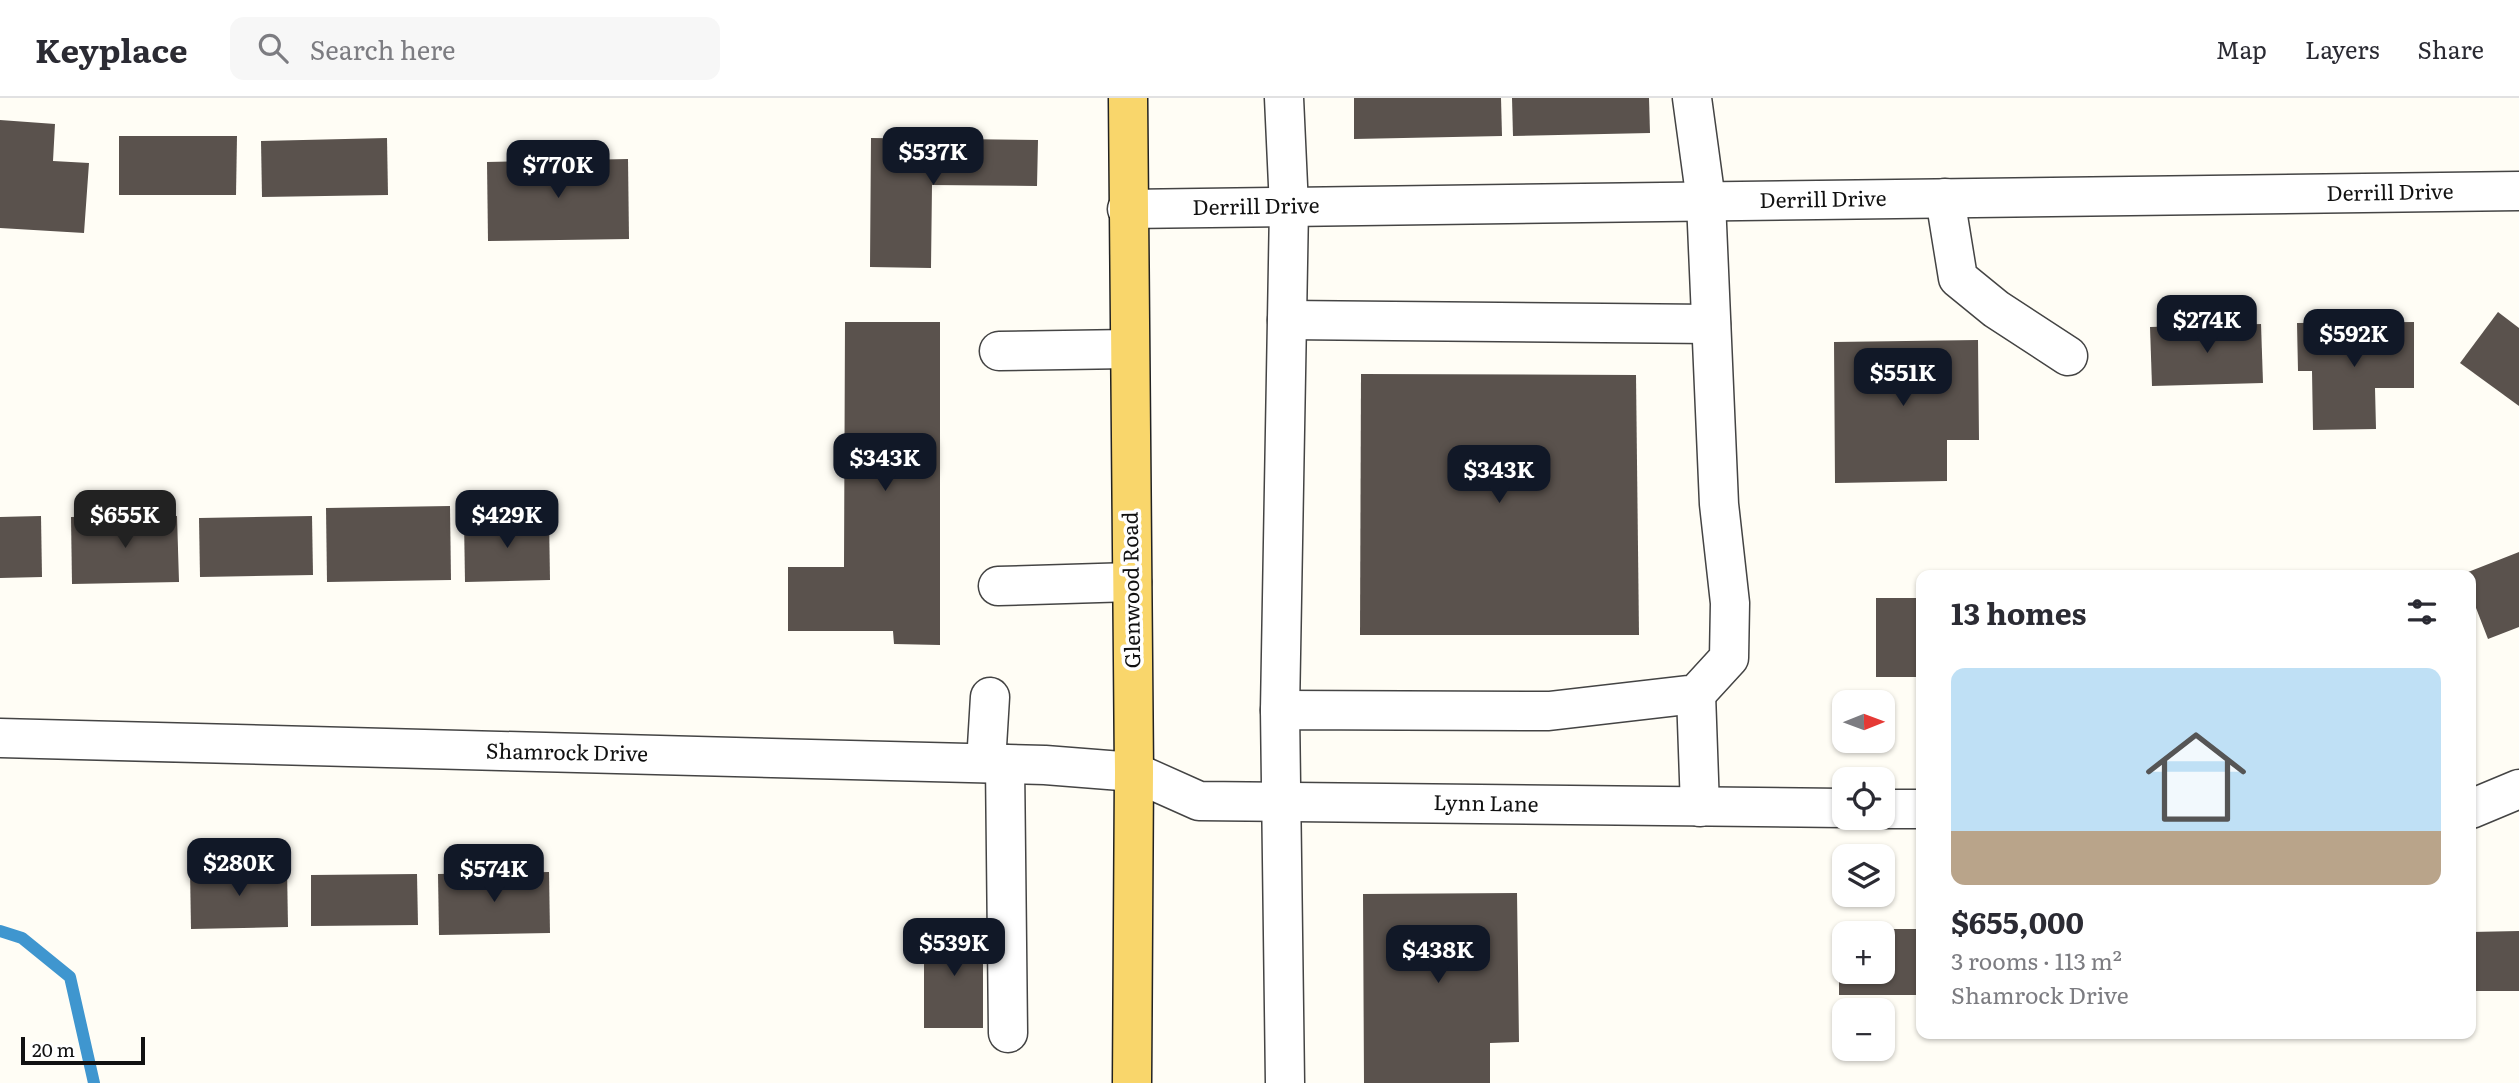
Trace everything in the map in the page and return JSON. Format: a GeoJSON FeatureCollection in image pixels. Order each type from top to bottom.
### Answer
{"type":"FeatureCollection","features":[{"type":"Feature","properties":{"kind":"main road","name":"Glenwood Road"},"geometry":{"type":"LineString","coordinates":[[1128,98],[1134,772],[1132,1083]]}},
{"type":"Feature","properties":{"kind":"street"},"geometry":{"type":"LineString","coordinates":[[1284,98],[1289,207],[1280,710],[1285,1083]]}},
{"type":"Feature","properties":{"kind":"street"},"geometry":{"type":"LineString","coordinates":[[1280,710],[1549,711],[1696,694],[1729,658],[1730,603],[1719,504],[1706,201],[1692,98]]}},
{"type":"Feature","properties":{"kind":"street","name":"Derrill Drive"},"geometry":{"type":"LineString","coordinates":[[1127,209],[2519,191]]}},
{"type":"Feature","properties":{"kind":"street"},"geometry":{"type":"LineString","coordinates":[[1944,198],[1958,278],[1996,309],[2068,356]]}},
{"type":"Feature","properties":{"kind":"street"},"geometry":{"type":"LineString","coordinates":[[1287,320],[1711,324]]}},
{"type":"Feature","properties":{"kind":"street"},"geometry":{"type":"LineString","coordinates":[[999,351],[1129,349]]}},
{"type":"Feature","properties":{"kind":"street"},"geometry":{"type":"LineString","coordinates":[[998,586],[1132,582]]}},
{"type":"Feature","properties":{"kind":"street"},"geometry":{"type":"LineString","coordinates":[[1696,694],[1700,807]]}},
{"type":"Feature","properties":{"kind":"street"},"geometry":{"type":"LineString","coordinates":[[989,697],[995,764],[1008,1032]]}},
{"type":"Feature","properties":{"kind":"street","name":"Shamrock Drive"},"geometry":{"type":"LineString","coordinates":[[0,738],[995,764],[1134,772]]}},
{"type":"Feature","properties":{"kind":"street","name":"Lynn Lane"},"geometry":{"type":"LineString","coordinates":[[1134,772],[1199,801],[1832,808]]}},
{"type":"Feature","properties":{"kind":"street"},"geometry":{"type":"LineString","coordinates":[[2476,807],[2519,789]]}},
{"type":"Feature","properties":{"kind":"street"},"geometry":{"type":"LineString","coordinates":[[1895,809],[1916,809]]}},
{"type":"Feature","properties":{"kind":"building"},"geometry":{"type":"Polygon","coordinates":[[[1354,98],[1501,98],[1502,136],[1354,139],[1354,98]]]}},
{"type":"Feature","properties":{"kind":"building"},"geometry":{"type":"Polygon","coordinates":[[[1512,98],[1649,98],[1650,133],[1513,136],[1512,98]]]}},
{"type":"Feature","properties":{"kind":"building"},"geometry":{"type":"Polygon","coordinates":[[[0,120],[55,124],[53,161],[89,163],[84,233],[0,228],[0,120]]]}},
{"type":"Feature","properties":{"kind":"building"},"geometry":{"type":"Polygon","coordinates":[[[119,136],[237,136],[236,195],[119,195],[119,136]]]}},
{"type":"Feature","properties":{"kind":"building"},"geometry":{"type":"Polygon","coordinates":[[[387,138],[388,195],[262,197],[261,141],[387,138]]]}},
{"type":"Feature","properties":{"kind":"building"},"geometry":{"type":"Polygon","coordinates":[[[871,138],[1038,140],[1037,186],[932,185],[931,268],[870,267],[871,138]]]}},
{"type":"Feature","properties":{"kind":"building"},"geometry":{"type":"Polygon","coordinates":[[[628,159],[629,239],[488,241],[487,162],[628,159]]]}},
{"type":"Feature","properties":{"kind":"building"},"geometry":{"type":"Polygon","coordinates":[[[2498,312],[2519,328],[2519,406],[2460,363],[2498,312]]]}},
{"type":"Feature","properties":{"kind":"building"},"geometry":{"type":"Polygon","coordinates":[[[845,322],[940,322],[940,645],[894,644],[893,631],[788,631],[788,567],[844,567],[845,322]]]}},
{"type":"Feature","properties":{"kind":"building"},"geometry":{"type":"Polygon","coordinates":[[[2414,322],[2414,388],[2375,388],[2376,429],[2313,430],[2312,371],[2298,371],[2297,323],[2414,322]]]}},
{"type":"Feature","properties":{"kind":"building"},"geometry":{"type":"Polygon","coordinates":[[[2261,324],[2263,383],[2152,386],[2150,327],[2261,324]]]}},
{"type":"Feature","properties":{"kind":"building"},"geometry":{"type":"Polygon","coordinates":[[[1978,340],[1979,440],[1947,440],[1947,481],[1835,483],[1834,342],[1978,340]]]}},
{"type":"Feature","properties":{"kind":"building"},"geometry":{"type":"Polygon","coordinates":[[[1361,374],[1636,375],[1639,635],[1360,635],[1361,374]]]}},
{"type":"Feature","properties":{"kind":"building"},"geometry":{"type":"Polygon","coordinates":[[[450,506],[451,580],[327,582],[326,508],[450,506]]]}},
{"type":"Feature","properties":{"kind":"building"},"geometry":{"type":"Polygon","coordinates":[[[41,516],[42,577],[0,578],[0,517],[41,516]]]}},
{"type":"Feature","properties":{"kind":"building"},"geometry":{"type":"Polygon","coordinates":[[[177,516],[179,582],[72,584],[71,517],[177,516]]]}},
{"type":"Feature","properties":{"kind":"building"},"geometry":{"type":"Polygon","coordinates":[[[312,516],[313,575],[200,577],[199,518],[312,516]]]}},
{"type":"Feature","properties":{"kind":"building"},"geometry":{"type":"Polygon","coordinates":[[[549,518],[550,580],[465,582],[464,520],[549,518]]]}},
{"type":"Feature","properties":{"kind":"building"},"geometry":{"type":"Polygon","coordinates":[[[2519,552],[2519,627],[2488,639],[2476,608],[2476,570],[2473,570],[2519,552]]]}},
{"type":"Feature","properties":{"kind":"building"},"geometry":{"type":"Polygon","coordinates":[[[1876,598],[1916,598],[1916,677],[1876,677],[1876,598]]]}},
{"type":"Feature","properties":{"kind":"building"},"geometry":{"type":"Polygon","coordinates":[[[287,868],[288,927],[191,929],[190,869],[287,868]]]}},
{"type":"Feature","properties":{"kind":"building"},"geometry":{"type":"Polygon","coordinates":[[[549,872],[550,933],[439,935],[438,874],[549,872]]]}},
{"type":"Feature","properties":{"kind":"building"},"geometry":{"type":"Polygon","coordinates":[[[417,874],[418,925],[311,926],[311,875],[417,874]]]}},
{"type":"Feature","properties":{"kind":"building"},"geometry":{"type":"Polygon","coordinates":[[[1517,893],[1519,1042],[1490,1043],[1490,1083],[1364,1083],[1363,894],[1517,893]]]}},
{"type":"Feature","properties":{"kind":"building"},"geometry":{"type":"Polygon","coordinates":[[[924,928],[983,928],[983,1028],[924,1028],[924,928]]]}},
{"type":"Feature","properties":{"kind":"building"},"geometry":{"type":"Polygon","coordinates":[[[1895,929],[1916,929],[1916,995],[1839,995],[1839,984],[1895,984],[1895,929]]]}},
{"type":"Feature","properties":{"kind":"building"},"geometry":{"type":"Polygon","coordinates":[[[2519,931],[2519,991],[2476,991],[2476,932],[2519,931]]]}},
{"type":"Feature","properties":{"kind":"waterway"},"geometry":{"type":"LineString","coordinates":[[0,931],[22,938],[70,977],[94,1083]]}}]}
